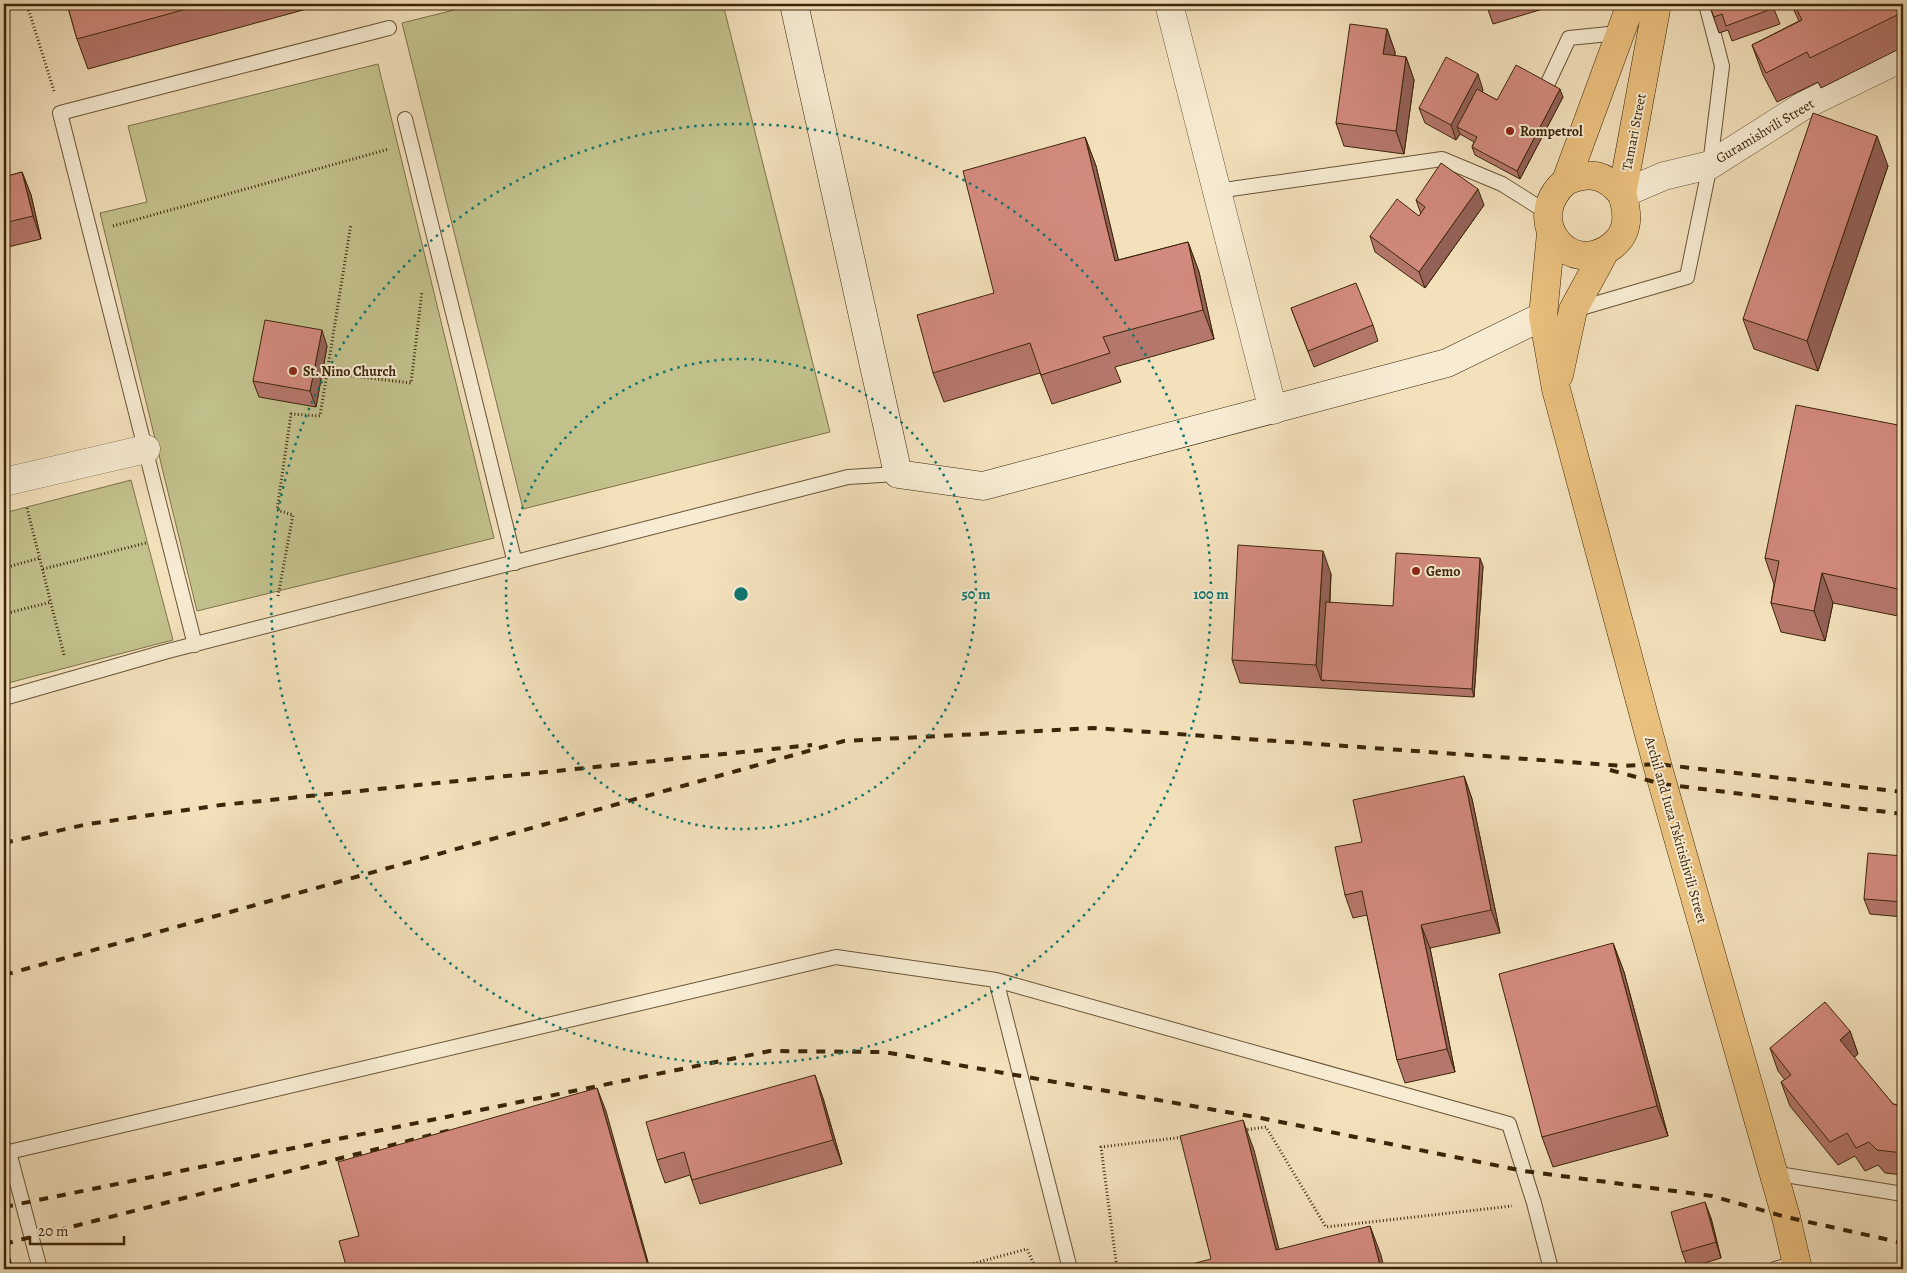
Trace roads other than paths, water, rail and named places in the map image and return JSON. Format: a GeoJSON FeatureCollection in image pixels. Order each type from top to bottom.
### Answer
{"type":"FeatureCollection","features":[{"type":"Feature","properties":{"kind":"main road"},"geometry":{"type":"LineString","coordinates":[[1566,181],[1631,4]]}},
{"type":"Feature","properties":{"kind":"main road","name":"Tamari Street"},"geometry":{"type":"LineString","coordinates":[[1605,251],[1618,241],[1626,226],[1627,210],[1622,194],[1657,4]]}},
{"type":"Feature","properties":{"kind":"main road"},"geometry":{"type":"LineString","coordinates":[[1605,251],[1585,256],[1565,249],[1549,223],[1550,201],[1556,190],[1566,181],[1577,176],[1590,175],[1603,178],[1614,185],[1622,194]]}},
{"type":"Feature","properties":{"kind":"main road","name":"Archil and Iuza Tskitishivili Street"},"geometry":{"type":"LineString","coordinates":[[1549,223],[1544,316],[1556,389],[1656,764],[1774,1173],[1790,1267]]}},
{"type":"Feature","properties":{"kind":"main road","name":"Archil and Iuza Tskitishivili Street"},"geometry":{"type":"LineString","coordinates":[[1556,389],[1573,310],[1605,251]]}},
{"type":"Feature","properties":{"kind":"street"},"geometry":{"type":"LineString","coordinates":[[794,4],[898,474],[983,486],[1447,364],[1544,316]]}},
{"type":"Feature","properties":{"kind":"street"},"geometry":{"type":"LineString","coordinates":[[1169,4],[1273,410]]}},
{"type":"Feature","properties":{"kind":"street","name":"Guramishvili Street"},"geometry":{"type":"LineString","coordinates":[[1622,194],[1664,176],[1710,165],[1802,106],[1903,57]]}},
{"type":"Feature","properties":{"kind":"street"},"geometry":{"type":"LineString","coordinates":[[12,480],[146,449]]}},
{"type":"Feature","properties":{"kind":"lane"},"geometry":{"type":"LineString","coordinates":[[1573,310],[1688,277],[1710,165],[1722,66],[1706,4]]}},
{"type":"Feature","properties":{"kind":"lane"},"geometry":{"type":"LineString","coordinates":[[195,645],[60,113],[389,28]]}},
{"type":"Feature","properties":{"kind":"lane"},"geometry":{"type":"LineString","coordinates":[[1534,115],[1569,38],[1619,33]]}},
{"type":"Feature","properties":{"kind":"lane"},"geometry":{"type":"LineString","coordinates":[[405,119],[515,562]]}},
{"type":"Feature","properties":{"kind":"lane"},"geometry":{"type":"LineString","coordinates":[[1217,191],[1442,159],[1504,180],[1549,223]]}},
{"type":"Feature","properties":{"kind":"lane"},"geometry":{"type":"LineString","coordinates":[[4,698],[159,653],[848,477],[898,474]]}},
{"type":"Feature","properties":{"kind":"lane"},"geometry":{"type":"LineString","coordinates":[[40,1269],[6,1154],[836,957],[996,980],[1509,1124],[1534,1203],[1550,1269]]}},
{"type":"Feature","properties":{"kind":"lane"},"geometry":{"type":"LineString","coordinates":[[996,980],[1070,1269]]}},
{"type":"Feature","properties":{"kind":"lane"},"geometry":{"type":"LineString","coordinates":[[1774,1173],[1903,1194]]}},
{"type":"Feature","properties":{"kind":"railway"},"geometry":{"type":"LineString","coordinates":[[4,975],[844,741],[1094,728],[1624,766],[1657,764],[1903,792]]}},
{"type":"Feature","properties":{"kind":"railway"},"geometry":{"type":"LineString","coordinates":[[4,843],[88,824],[221,805],[812,745]]}},
{"type":"Feature","properties":{"kind":"railway"},"geometry":{"type":"LineString","coordinates":[[1610,770],[1662,784],[1903,814]]}},
{"type":"Feature","properties":{"kind":"railway"},"geometry":{"type":"LineString","coordinates":[[4,1207],[770,1051],[884,1052],[1261,1118],[1524,1171],[1712,1196],[1786,1217],[1903,1243]]}},
{"type":"Feature","properties":{"kind":"railway"},"geometry":{"type":"LineString","coordinates":[[4,1244],[455,1129]]}},
{"type":"Feature","properties":{"kind":"place","name":"Rompetrol"},"geometry":{"type":"Point","coordinates":[1510,131]}},
{"type":"Feature","properties":{"kind":"place","name":"St. Nino Church"},"geometry":{"type":"Point","coordinates":[293,371]}},
{"type":"Feature","properties":{"kind":"place","name":"Gemo"},"geometry":{"type":"Point","coordinates":[1416,571]}}]}
